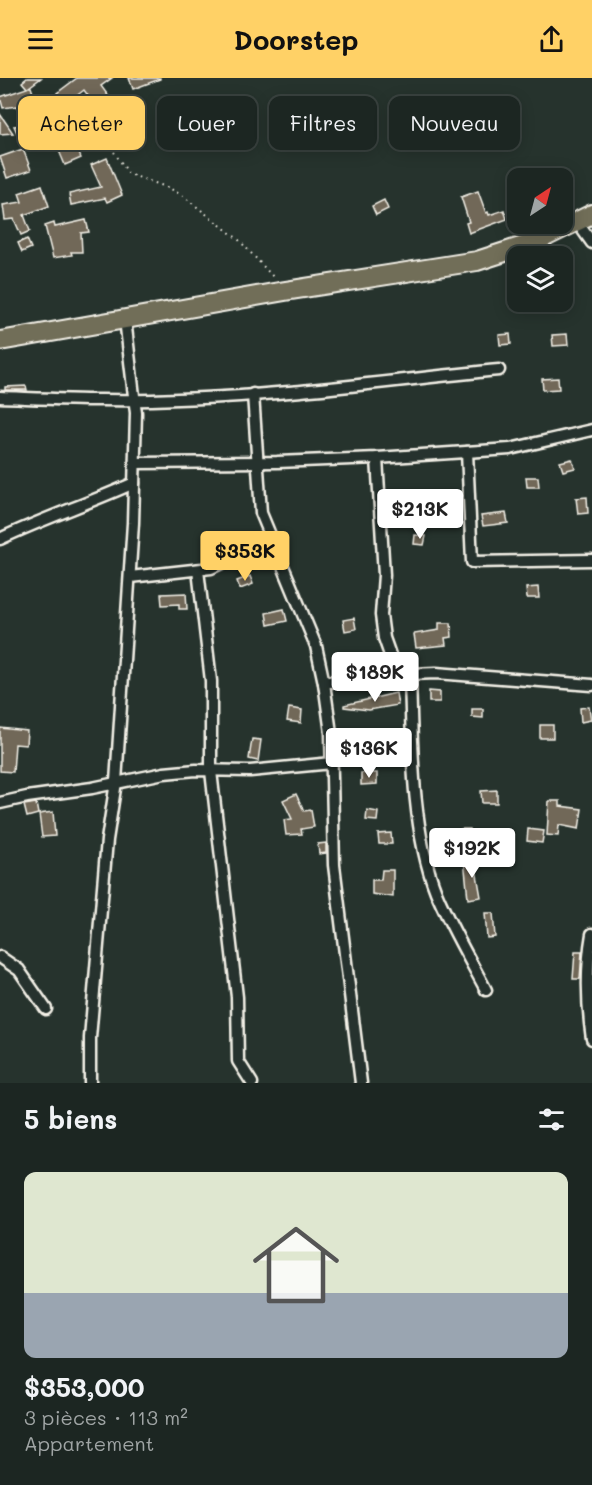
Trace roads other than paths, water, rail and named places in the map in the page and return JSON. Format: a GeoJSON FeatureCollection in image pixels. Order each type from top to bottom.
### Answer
{"type":"FeatureCollection","features":[{"type":"Feature","properties":{"kind":"highway"},"geometry":{"type":"LineString","coordinates":[[0,341],[285,291],[477,261],[533,243],[585,218]]}},
{"type":"Feature","properties":{"kind":"street"},"geometry":{"type":"LineString","coordinates":[[585,218],[592,243]]}},
{"type":"Feature","properties":{"kind":"street"},"geometry":{"type":"LineString","coordinates":[[90,1083],[90,1038],[107,840],[116,782],[130,577],[135,463],[134,400],[125,319]]}},
{"type":"Feature","properties":{"kind":"street"},"geometry":{"type":"LineString","coordinates":[[0,397],[134,400],[253,394],[500,370]]}},
{"type":"Feature","properties":{"kind":"street"},"geometry":{"type":"LineString","coordinates":[[253,394],[261,513],[316,646],[324,683],[331,732],[334,865],[361,1083]]}},
{"type":"Feature","properties":{"kind":"street"},"geometry":{"type":"LineString","coordinates":[[135,463],[377,458],[510,449],[592,430]]}},
{"type":"Feature","properties":{"kind":"street"},"geometry":{"type":"LineString","coordinates":[[467,452],[472,562],[592,560]]}},
{"type":"Feature","properties":{"kind":"street"},"geometry":{"type":"LineString","coordinates":[[377,458],[384,575],[381,615],[384,638],[397,675]]}},
{"type":"Feature","properties":{"kind":"street"},"geometry":{"type":"LineString","coordinates":[[0,539],[32,523],[134,483]]}},
{"type":"Feature","properties":{"kind":"street"},"geometry":{"type":"LineString","coordinates":[[130,577],[212,568],[236,556],[274,547]]}},
{"type":"Feature","properties":{"kind":"street"},"geometry":{"type":"LineString","coordinates":[[198,570],[212,681],[211,771],[237,997],[238,1061],[252,1083]]}},
{"type":"Feature","properties":{"kind":"street"},"geometry":{"type":"LineString","coordinates":[[324,683],[362,676],[436,673],[592,685]]}},
{"type":"Feature","properties":{"kind":"street"},"geometry":{"type":"LineString","coordinates":[[410,674],[414,769],[424,853],[436,892],[486,990]]}},
{"type":"Feature","properties":{"kind":"street"},"geometry":{"type":"LineString","coordinates":[[0,803],[164,773],[196,770],[250,771],[332,763]]}},
{"type":"Feature","properties":{"kind":"street"},"geometry":{"type":"LineString","coordinates":[[592,934],[589,1016],[592,1039]]}},
{"type":"Feature","properties":{"kind":"street"},"geometry":{"type":"LineString","coordinates":[[0,957],[19,970],[46,1009]]}}]}
